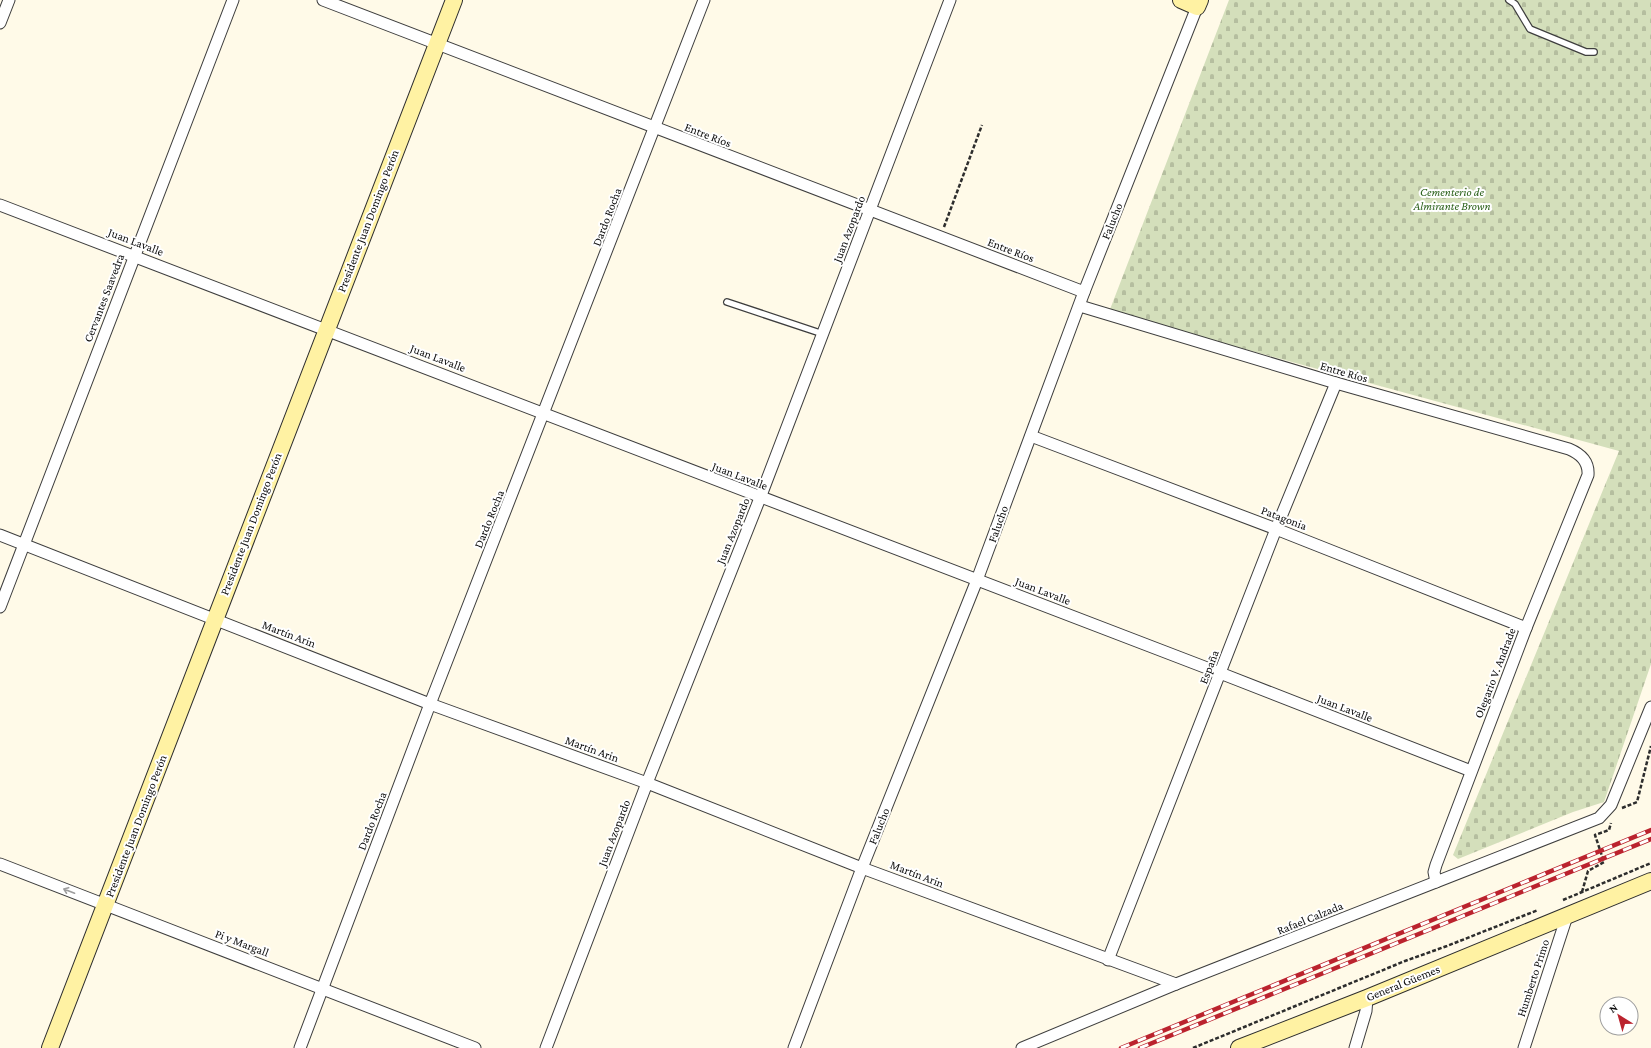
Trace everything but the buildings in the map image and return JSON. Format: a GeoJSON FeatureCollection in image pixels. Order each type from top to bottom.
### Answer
{"type":"FeatureCollection","features":[{"type":"Feature","properties":{"kind":"street"},"geometry":{"type":"LineString","coordinates":[[0,23],[9,0]]}},
{"type":"Feature","properties":{"kind":"street","name":"Cervantes Saavedra"},"geometry":{"type":"LineString","coordinates":[[0,607],[233,0]]}},
{"type":"Feature","properties":{"kind":"street","name":"Entre Ríos"},"geometry":{"type":"LineString","coordinates":[[323,0],[1084,292]]}},
{"type":"Feature","properties":{"kind":"street","name":"Presidente Juan Domingo Perón"},"geometry":{"type":"LineString","coordinates":[[50,1048],[454,0]]}},
{"type":"Feature","properties":{"kind":"street","name":"Dardo Rocha"},"geometry":{"type":"LineString","coordinates":[[300,1048],[324,988],[430,704],[545,414],[704,0]]}},
{"type":"Feature","properties":{"kind":"street","name":"Juan Azopardo"},"geometry":{"type":"LineString","coordinates":[[546,1048],[647,784],[760,498],[950,0]]}},
{"type":"Feature","properties":{"kind":"street"},"geometry":{"type":"LineString","coordinates":[[1181,0],[1198,3]]}},
{"type":"Feature","properties":{"kind":"street","name":"Falucho"},"geometry":{"type":"LineString","coordinates":[[794,1048],[862,868],[977,580],[1084,292],[1198,3]]}},
{"type":"Feature","properties":{"kind":"street","name":"Juan Lavalle"},"geometry":{"type":"LineString","coordinates":[[0,204],[1471,771]]}},
{"type":"Feature","properties":{"kind":"street","name":"Entre Ríos"},"geometry":{"type":"LineString","coordinates":[[1080,306],[1336,383],[1569,449],[1576,452],[1586,462],[1589,467],[1588,475]]}},
{"type":"Feature","properties":{"kind":"street","name":"España"},"geometry":{"type":"LineString","coordinates":[[1108,960],[1276,529],[1336,383]]}},
{"type":"Feature","properties":{"kind":"street","name":"Patagonia"},"geometry":{"type":"LineString","coordinates":[[1031,436],[1276,529],[1526,628]]}},
{"type":"Feature","properties":{"kind":"street","name":"Olegario V. Andrade"},"geometry":{"type":"LineString","coordinates":[[1436,882],[1434,872],[1436,865],[1471,771],[1526,628],[1588,475]]}},
{"type":"Feature","properties":{"kind":"street","name":"Martín Arin"},"geometry":{"type":"LineString","coordinates":[[0,535],[430,704],[647,784],[862,868],[1176,984]]}},
{"type":"Feature","properties":{"kind":"street","name":"Rafael Calzada"},"geometry":{"type":"LineString","coordinates":[[1022,1048],[1176,984],[1599,818],[1607,811],[1651,707]]}},
{"type":"Feature","properties":{"kind":"street","name":"Pi y Margall"},"geometry":{"type":"LineString","coordinates":[[0,864],[324,988],[475,1048]]}},
{"type":"Feature","properties":{"kind":"street","name":"General Güemes"},"geometry":{"type":"LineString","coordinates":[[1239,1048],[1367,998],[1651,881]]}},
{"type":"Feature","properties":{"kind":"street","name":"Humberto Primo"},"geometry":{"type":"LineString","coordinates":[[1524,1048],[1572,914]]}},
{"type":"Feature","properties":{"kind":"street"},"geometry":{"type":"LineString","coordinates":[[1354,1048],[1366,1012],[1367,998]]}},
{"type":"Feature","properties":{"kind":"lane"},"geometry":{"type":"LineString","coordinates":[[1509,0],[1515,4],[1530,29],[1586,52],[1594,52]]}},
{"type":"Feature","properties":{"kind":"lane"},"geometry":{"type":"LineString","coordinates":[[727,302],[823,334]]}},
{"type":"Feature","properties":{"kind":"path"},"geometry":{"type":"LineString","coordinates":[[941,236],[982,125]]}},
{"type":"Feature","properties":{"kind":"path"},"geometry":{"type":"LineString","coordinates":[[1619,810],[1637,802],[1651,746]]}},
{"type":"Feature","properties":{"kind":"path"},"geometry":{"type":"LineString","coordinates":[[1572,914],[1582,892],[1588,871],[1604,862],[1595,835],[1609,830],[1612,822]]}},
{"type":"Feature","properties":{"kind":"path"},"geometry":{"type":"LineString","coordinates":[[1556,903],[1651,862]]}},
{"type":"Feature","properties":{"kind":"path"},"geometry":{"type":"LineString","coordinates":[[1192,1048],[1405,961],[1543,908]]}},
{"type":"Feature","properties":{"kind":"green space","name":"Cementerio de Almirante Brown"},"geometry":{"type":"Polygon","coordinates":[[[1229,0],[1651,0],[1651,664],[1604,802],[1573,812],[1458,859],[1453,855],[1619,451],[1109,312],[1229,0]]]}},
{"type":"Feature","properties":{"kind":"railway"},"geometry":{"type":"LineString","coordinates":[[1121,1048],[1651,830]]}},
{"type":"Feature","properties":{"kind":"railway"},"geometry":{"type":"LineString","coordinates":[[1140,1048],[1651,839]]}}]}
